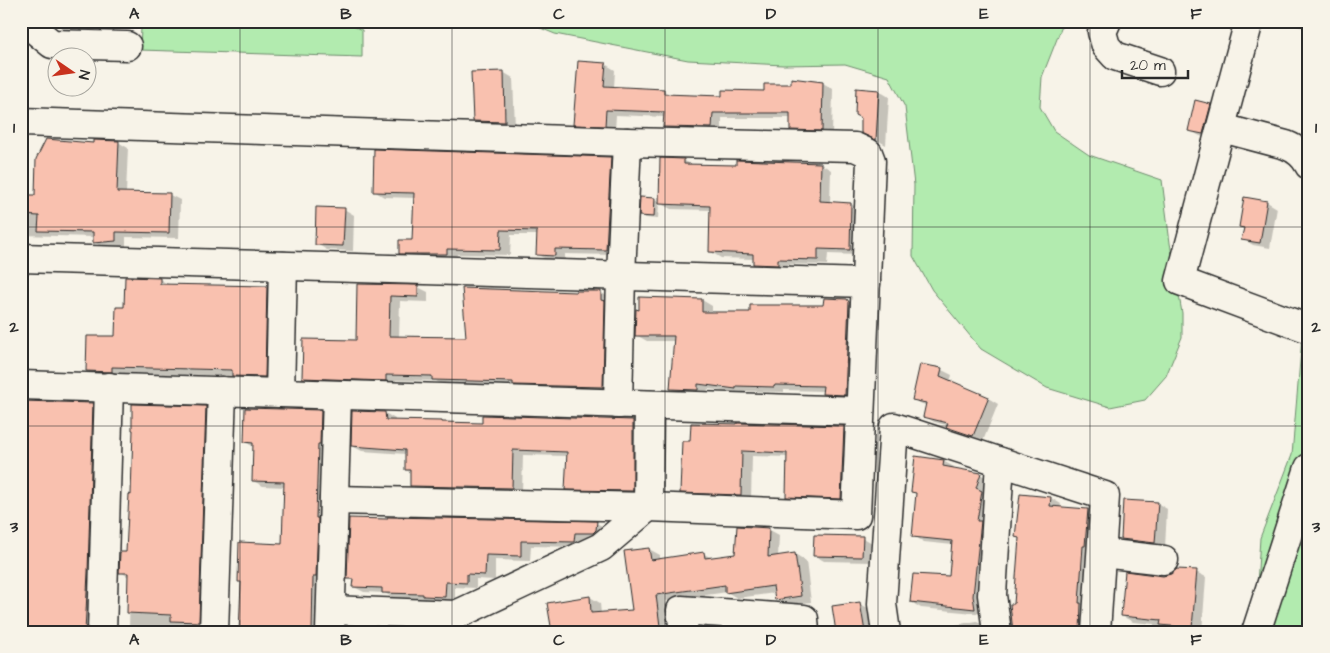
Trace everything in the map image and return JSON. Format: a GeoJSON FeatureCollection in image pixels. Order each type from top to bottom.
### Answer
{"type":"FeatureCollection","features":[{"type":"Feature","properties":{"kind":"street"},"geometry":{"type":"LineString","coordinates":[[24,21],[52,44],[127,46]]}},
{"type":"Feature","properties":{"kind":"street"},"geometry":{"type":"LineString","coordinates":[[1107,21],[1102,32],[1106,46],[1115,56],[1160,71]]}},
{"type":"Feature","properties":{"kind":"street"},"geometry":{"type":"LineString","coordinates":[[1250,21],[1180,280],[1309,329]]}},
{"type":"Feature","properties":{"kind":"street"},"geometry":{"type":"LineString","coordinates":[[21,122],[855,148],[868,153],[871,161],[856,516],[648,506],[334,500]]}},
{"type":"Feature","properties":{"kind":"street"},"geometry":{"type":"LineString","coordinates":[[1222,128],[1296,149],[1309,164]]}},
{"type":"Feature","properties":{"kind":"street"},"geometry":{"type":"LineString","coordinates":[[618,404],[620,275],[627,142]]}},
{"type":"Feature","properties":{"kind":"street"},"geometry":{"type":"LineString","coordinates":[[21,258],[866,282]]}},
{"type":"Feature","properties":{"kind":"street"},"geometry":{"type":"LineString","coordinates":[[280,393],[283,266]]}},
{"type":"Feature","properties":{"kind":"street"},"geometry":{"type":"LineString","coordinates":[[21,385],[860,410]]}},
{"type":"Feature","properties":{"kind":"street"},"geometry":{"type":"LineString","coordinates":[[102,632],[109,387]]}},
{"type":"Feature","properties":{"kind":"street"},"geometry":{"type":"LineString","coordinates":[[214,632],[222,391]]}},
{"type":"Feature","properties":{"kind":"street"},"geometry":{"type":"LineString","coordinates":[[337,395],[331,621],[456,616]]}},
{"type":"Feature","properties":{"kind":"street"},"geometry":{"type":"LineString","coordinates":[[428,632],[456,616],[601,547],[648,506],[649,405]]}},
{"type":"Feature","properties":{"kind":"street"},"geometry":{"type":"LineString","coordinates":[[886,632],[882,604],[894,427],[1105,496],[1096,632]]}},
{"type":"Feature","properties":{"kind":"street"},"geometry":{"type":"LineString","coordinates":[[997,632],[992,595],[1000,462]]}},
{"type":"Feature","properties":{"kind":"street"},"geometry":{"type":"LineString","coordinates":[[1256,632],[1309,468]]}},
{"type":"Feature","properties":{"kind":"street"},"geometry":{"type":"LineString","coordinates":[[1102,553],[1164,560]]}},
{"type":"Feature","properties":{"kind":"street"},"geometry":{"type":"LineString","coordinates":[[684,632],[681,610],[804,619],[805,632]]}},
{"type":"Feature","properties":{"kind":"green space"},"geometry":{"type":"Polygon","coordinates":[[[94,21],[341,21],[362,30],[362,57],[140,50],[141,28],[93,27],[94,21]]]}},
{"type":"Feature","properties":{"kind":"green space"},"geometry":{"type":"Polygon","coordinates":[[[535,21],[1064,21],[1042,77],[1040,107],[1054,131],[1089,155],[1162,180],[1182,313],[1182,337],[1166,376],[1145,400],[1110,407],[1047,388],[981,349],[932,290],[913,256],[914,185],[905,107],[889,77],[845,64],[783,65],[688,60],[555,34],[538,27],[535,21]]]}},
{"type":"Feature","properties":{"kind":"green space"},"geometry":{"type":"Polygon","coordinates":[[[1309,284],[1309,632],[1272,632],[1256,600],[1260,538],[1292,455],[1304,297],[1309,284]]]}},
{"type":"Feature","properties":{"kind":"building"},"geometry":{"type":"Polygon","coordinates":[[[578,61],[606,63],[604,86],[664,89],[664,94],[722,96],[722,90],[764,91],[764,84],[791,84],[791,78],[823,82],[822,131],[790,130],[790,113],[713,113],[712,128],[663,127],[664,112],[606,110],[605,126],[573,125],[578,61]]]}},
{"type":"Feature","properties":{"kind":"building"},"geometry":{"type":"Polygon","coordinates":[[[504,71],[505,122],[473,121],[471,72],[504,71]]]}},
{"type":"Feature","properties":{"kind":"building"},"geometry":{"type":"Polygon","coordinates":[[[856,88],[879,90],[876,140],[861,133],[861,118],[855,115],[856,88]]]}},
{"type":"Feature","properties":{"kind":"building"},"geometry":{"type":"Polygon","coordinates":[[[1195,100],[1211,104],[1203,134],[1188,131],[1195,100]]]}},
{"type":"Feature","properties":{"kind":"building"},"geometry":{"type":"Polygon","coordinates":[[[46,139],[93,143],[93,140],[119,141],[117,192],[170,193],[169,233],[116,232],[116,241],[93,243],[93,232],[38,231],[39,216],[21,215],[21,195],[35,195],[36,159],[46,139]]]}},
{"type":"Feature","properties":{"kind":"building"},"geometry":{"type":"Polygon","coordinates":[[[374,149],[611,157],[606,250],[555,249],[555,256],[536,255],[537,231],[501,230],[500,250],[447,249],[447,254],[399,254],[399,240],[412,240],[414,193],[373,192],[374,149]]]}},
{"type":"Feature","properties":{"kind":"building"},"geometry":{"type":"Polygon","coordinates":[[[660,158],[684,159],[684,164],[736,165],[736,160],[821,163],[820,201],[851,203],[850,250],[818,249],[818,260],[778,259],[778,265],[753,264],[753,254],[709,252],[710,206],[659,204],[660,158]]]}},
{"type":"Feature","properties":{"kind":"building"},"geometry":{"type":"Polygon","coordinates":[[[640,197],[655,198],[654,217],[639,216],[640,197]]]}},
{"type":"Feature","properties":{"kind":"building"},"geometry":{"type":"Polygon","coordinates":[[[1244,197],[1267,201],[1260,243],[1241,240],[1244,228],[1239,227],[1244,197]]]}},
{"type":"Feature","properties":{"kind":"building"},"geometry":{"type":"Polygon","coordinates":[[[316,207],[345,208],[343,246],[315,245],[316,207]]]}},
{"type":"Feature","properties":{"kind":"building"},"geometry":{"type":"Polygon","coordinates":[[[125,277],[160,278],[160,284],[267,286],[265,377],[232,376],[232,370],[112,367],[112,372],[86,371],[87,336],[115,336],[116,307],[124,307],[125,277]]]}},
{"type":"Feature","properties":{"kind":"building"},"geometry":{"type":"Polygon","coordinates":[[[357,284],[418,285],[418,297],[390,296],[389,336],[466,337],[462,288],[576,292],[601,291],[601,300],[605,301],[603,387],[513,385],[513,382],[432,380],[432,376],[386,375],[386,381],[302,378],[303,339],[356,340],[357,284]]]}},
{"type":"Feature","properties":{"kind":"building"},"geometry":{"type":"Polygon","coordinates":[[[639,297],[702,299],[702,312],[750,312],[750,305],[823,305],[824,298],[847,299],[849,302],[845,395],[822,394],[823,386],[736,386],[736,389],[698,384],[698,390],[670,389],[674,336],[635,336],[636,309],[639,310],[639,297]]]}},
{"type":"Feature","properties":{"kind":"building"},"geometry":{"type":"Polygon","coordinates":[[[920,364],[942,368],[940,376],[989,397],[973,436],[946,427],[948,423],[923,417],[926,403],[912,400],[920,364]]]}},
{"type":"Feature","properties":{"kind":"building"},"geometry":{"type":"Polygon","coordinates":[[[21,401],[93,403],[85,632],[21,632],[21,401]]]}},
{"type":"Feature","properties":{"kind":"building"},"geometry":{"type":"Polygon","coordinates":[[[132,404],[206,406],[199,622],[171,621],[171,615],[127,613],[128,573],[119,573],[120,552],[126,552],[129,494],[131,495],[132,404]]]}},
{"type":"Feature","properties":{"kind":"building"},"geometry":{"type":"Polygon","coordinates":[[[245,408],[321,410],[320,444],[318,444],[316,577],[313,577],[312,632],[239,632],[241,582],[238,582],[239,542],[282,544],[284,482],[252,481],[253,443],[244,442],[245,408]]]}},
{"type":"Feature","properties":{"kind":"building"},"geometry":{"type":"Polygon","coordinates":[[[352,411],[385,412],[386,420],[442,422],[482,423],[482,415],[633,420],[633,491],[565,490],[567,452],[513,450],[512,488],[410,486],[410,470],[405,470],[405,450],[351,446],[352,411]]]}},
{"type":"Feature","properties":{"kind":"building"},"geometry":{"type":"Polygon","coordinates":[[[691,423],[844,426],[841,499],[786,497],[787,453],[742,451],[741,495],[680,493],[682,441],[690,441],[691,423]]]}},
{"type":"Feature","properties":{"kind":"building"},"geometry":{"type":"Polygon","coordinates":[[[915,456],[944,460],[943,466],[981,473],[976,488],[982,491],[977,521],[981,521],[973,596],[975,609],[910,602],[913,574],[949,576],[952,541],[912,537],[916,493],[911,492],[915,456]]]}},
{"type":"Feature","properties":{"kind":"building"},"geometry":{"type":"Polygon","coordinates":[[[1020,494],[1051,497],[1050,506],[1088,509],[1079,603],[1081,603],[1080,632],[1013,632],[1010,604],[1014,604],[1019,538],[1015,537],[1020,494]]]}},
{"type":"Feature","properties":{"kind":"building"},"geometry":{"type":"Polygon","coordinates":[[[1123,500],[1158,502],[1155,543],[1121,539],[1123,500]]]}},
{"type":"Feature","properties":{"kind":"building"},"geometry":{"type":"Polygon","coordinates":[[[387,517],[597,521],[596,530],[593,533],[575,533],[574,542],[521,541],[521,556],[486,555],[485,575],[467,574],[467,583],[446,582],[445,597],[423,596],[423,594],[382,593],[382,588],[352,587],[353,579],[347,579],[349,518],[387,519],[387,517]]]}},
{"type":"Feature","properties":{"kind":"building"},"geometry":{"type":"Polygon","coordinates":[[[737,526],[769,528],[768,557],[795,553],[801,596],[775,600],[773,586],[725,593],[725,585],[656,595],[660,626],[622,632],[552,632],[547,603],[590,596],[591,613],[632,610],[624,551],[649,548],[651,560],[704,552],[705,558],[735,554],[737,526]]]}},
{"type":"Feature","properties":{"kind":"building"},"geometry":{"type":"Polygon","coordinates":[[[814,535],[863,536],[862,557],[813,556],[814,535]]]}},
{"type":"Feature","properties":{"kind":"building"},"geometry":{"type":"Polygon","coordinates":[[[1177,569],[1197,570],[1192,628],[1160,625],[1161,620],[1121,616],[1125,571],[1163,576],[1171,574],[1177,569]]]}},
{"type":"Feature","properties":{"kind":"building"},"geometry":{"type":"Polygon","coordinates":[[[860,602],[865,632],[836,632],[832,606],[860,602]]]}}]}
